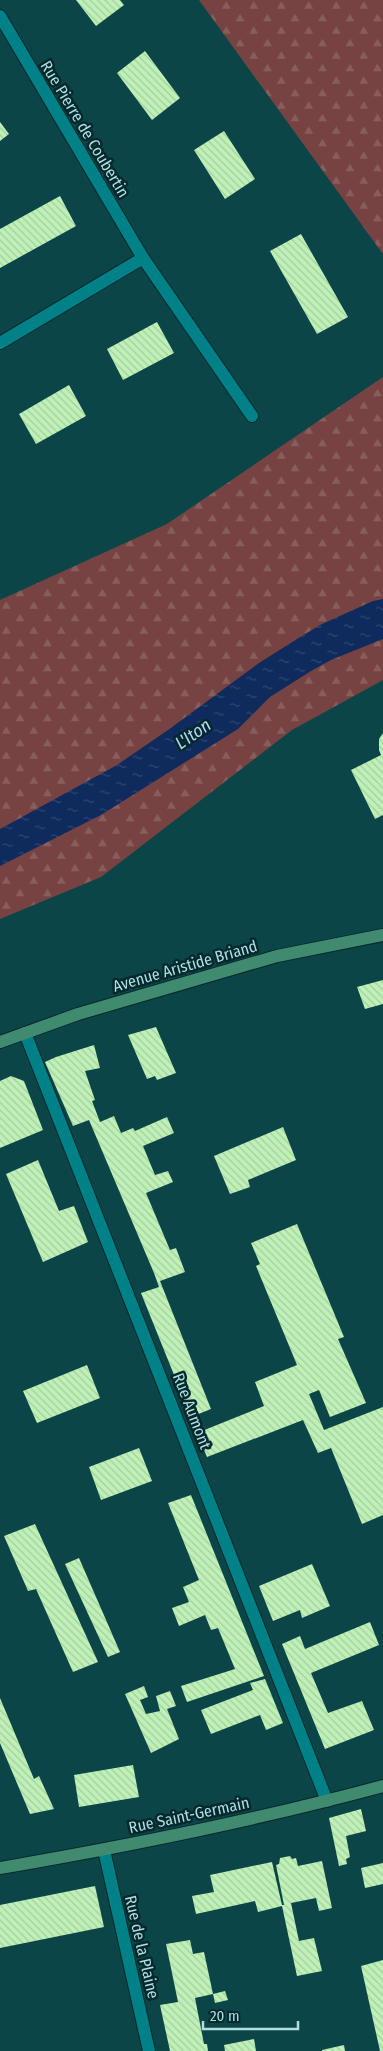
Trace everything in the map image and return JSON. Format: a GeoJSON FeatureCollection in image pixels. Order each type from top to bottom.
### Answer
{"type":"FeatureCollection","features":[{"type":"Feature","properties":{"kind":"main road","name":"Avenue Aristide Briand"},"geometry":{"type":"LineString","coordinates":[[0,1042],[78,1014],[277,956],[383,934]]}},
{"type":"Feature","properties":{"kind":"main road","name":"Rue Saint-Germain"},"geometry":{"type":"LineString","coordinates":[[0,1868],[104,1850],[328,1801],[383,1786]]}},
{"type":"Feature","properties":{"kind":"street","name":"Rue Pierre de Coubertin"},"geometry":{"type":"LineString","coordinates":[[0,16],[143,258],[252,416]]}},
{"type":"Feature","properties":{"kind":"street"},"geometry":{"type":"LineString","coordinates":[[0,343],[143,258]]}},
{"type":"Feature","properties":{"kind":"street","name":"Rue Aumont"},"geometry":{"type":"LineString","coordinates":[[26,1033],[328,1801]]}},
{"type":"Feature","properties":{"kind":"street","name":"Rue de la Plaine"},"geometry":{"type":"LineString","coordinates":[[104,1850],[149,2051]]}},
{"type":"Feature","properties":{"kind":"green space"},"geometry":{"type":"Polygon","coordinates":[[[199,0],[383,0],[383,254],[199,0]]]}},
{"type":"Feature","properties":{"kind":"green space"},"geometry":{"type":"Polygon","coordinates":[[[383,377],[383,680],[292,730],[101,877],[0,919],[0,600],[167,524],[383,377]]]}},
{"type":"Feature","properties":{"kind":"water","name":"L'Iton"},"geometry":{"type":"Polygon","coordinates":[[[383,599],[383,639],[331,660],[311,671],[270,697],[238,729],[101,815],[0,866],[0,829],[117,765],[259,663],[300,637],[322,624],[373,601],[383,599]]]}},
{"type":"Feature","properties":{"kind":"building"},"geometry":{"type":"Polygon","coordinates":[[[76,0],[120,0],[124,5],[96,26],[76,0]]]}},
{"type":"Feature","properties":{"kind":"building"},"geometry":{"type":"Polygon","coordinates":[[[145,51],[180,98],[152,120],[117,73],[145,51]]]}},
{"type":"Feature","properties":{"kind":"building"},"geometry":{"type":"Polygon","coordinates":[[[0,122],[9,134],[0,141],[0,122]]]}},
{"type":"Feature","properties":{"kind":"building"},"geometry":{"type":"Polygon","coordinates":[[[224,131],[255,179],[225,199],[194,150],[224,131]]]}},
{"type":"Feature","properties":{"kind":"building"},"geometry":{"type":"Polygon","coordinates":[[[60,196],[76,226],[0,268],[0,229],[60,196]]]}},
{"type":"Feature","properties":{"kind":"building"},"geometry":{"type":"Polygon","coordinates":[[[301,234],[348,317],[317,334],[270,251],[301,234]]]}},
{"type":"Feature","properties":{"kind":"building"},"geometry":{"type":"Polygon","coordinates":[[[157,322],[174,353],[123,380],[107,349],[157,322]]]}},
{"type":"Feature","properties":{"kind":"building"},"geometry":{"type":"Polygon","coordinates":[[[69,385],[86,416],[36,444],[19,414],[69,385]]]}},
{"type":"Feature","properties":{"kind":"building"},"geometry":{"type":"Polygon","coordinates":[[[383,733],[383,815],[375,819],[351,770],[381,755],[379,739],[383,733]]]}},
{"type":"Feature","properties":{"kind":"building"},"geometry":{"type":"Polygon","coordinates":[[[383,980],[383,1004],[365,1009],[357,987],[383,980]]]}},
{"type":"Feature","properties":{"kind":"building"},"geometry":{"type":"Polygon","coordinates":[[[156,1027],[176,1073],[157,1080],[155,1076],[147,1079],[128,1035],[156,1027]]]}},
{"type":"Feature","properties":{"kind":"building"},"geometry":{"type":"Polygon","coordinates":[[[94,1045],[100,1068],[85,1071],[95,1100],[92,1101],[100,1122],[114,1116],[121,1133],[133,1128],[135,1131],[167,1117],[174,1133],[143,1146],[155,1175],[168,1171],[173,1182],[146,1193],[170,1250],[176,1248],[185,1272],[160,1281],[211,1409],[191,1417],[141,1293],[159,1287],[154,1273],[89,1120],[73,1126],[45,1062],[94,1045]]]}},
{"type":"Feature","properties":{"kind":"building"},"geometry":{"type":"Polygon","coordinates":[[[11,1076],[24,1081],[43,1130],[0,1148],[0,1081],[11,1076]]]}},
{"type":"Feature","properties":{"kind":"building"},"geometry":{"type":"Polygon","coordinates":[[[283,1127],[296,1160],[248,1180],[250,1187],[230,1194],[214,1156],[283,1127]]]}},
{"type":"Feature","properties":{"kind":"building"},"geometry":{"type":"Polygon","coordinates":[[[38,1160],[59,1211],[74,1206],[88,1242],[43,1262],[6,1174],[38,1160]]]}},
{"type":"Feature","properties":{"kind":"building"},"geometry":{"type":"Polygon","coordinates":[[[297,1224],[344,1337],[338,1339],[366,1403],[330,1417],[319,1390],[309,1394],[324,1430],[383,1407],[383,1515],[362,1524],[331,1448],[318,1453],[303,1420],[207,1457],[197,1433],[264,1406],[255,1382],[297,1365],[256,1266],[260,1264],[251,1243],[297,1224]]]}},
{"type":"Feature","properties":{"kind":"building"},"geometry":{"type":"Polygon","coordinates":[[[87,1365],[100,1398],[37,1423],[23,1391],[87,1365]]]}},
{"type":"Feature","properties":{"kind":"building"},"geometry":{"type":"Polygon","coordinates":[[[139,1448],[152,1481],[101,1500],[89,1467],[139,1448]]]}},
{"type":"Feature","properties":{"kind":"building"},"geometry":{"type":"Polygon","coordinates":[[[191,1495],[264,1676],[187,1702],[181,1686],[235,1669],[218,1628],[211,1630],[205,1615],[179,1626],[172,1608],[189,1602],[183,1587],[199,1580],[168,1503],[191,1495]]]}},
{"type":"Feature","properties":{"kind":"building"},"geometry":{"type":"Polygon","coordinates":[[[35,1524],[98,1662],[73,1672],[36,1589],[28,1591],[4,1536],[35,1524]]]}},
{"type":"Feature","properties":{"kind":"building"},"geometry":{"type":"Polygon","coordinates":[[[79,1558],[120,1652],[108,1657],[65,1564],[79,1558]]]}},
{"type":"Feature","properties":{"kind":"building"},"geometry":{"type":"Polygon","coordinates":[[[312,1564],[330,1606],[302,1618],[300,1610],[273,1621],[259,1586],[312,1564]]]}},
{"type":"Feature","properties":{"kind":"building"},"geometry":{"type":"Polygon","coordinates":[[[370,1622],[379,1645],[311,1673],[328,1713],[362,1701],[374,1730],[325,1749],[282,1644],[300,1636],[305,1649],[370,1622]]]}},
{"type":"Feature","properties":{"kind":"building"},"geometry":{"type":"Polygon","coordinates":[[[265,1679],[283,1723],[266,1730],[260,1715],[211,1734],[201,1710],[253,1690],[250,1683],[265,1679]]]}},
{"type":"Feature","properties":{"kind":"building"},"geometry":{"type":"Polygon","coordinates":[[[144,1686],[148,1697],[140,1700],[146,1714],[160,1711],[156,1696],[170,1691],[176,1706],[167,1709],[179,1739],[151,1753],[125,1694],[144,1686]]]}},
{"type":"Feature","properties":{"kind":"building"},"geometry":{"type":"Polygon","coordinates":[[[0,1698],[34,1779],[39,1776],[54,1809],[30,1814],[0,1743],[0,1698]]]}},
{"type":"Feature","properties":{"kind":"building"},"geometry":{"type":"Polygon","coordinates":[[[133,1765],[139,1797],[79,1807],[74,1775],[133,1765]]]}},
{"type":"Feature","properties":{"kind":"building"},"geometry":{"type":"Polygon","coordinates":[[[361,1809],[366,1831],[346,1836],[350,1857],[346,1859],[347,1864],[339,1866],[329,1818],[361,1809]]]}},
{"type":"Feature","properties":{"kind":"building"},"geometry":{"type":"Polygon","coordinates":[[[290,1856],[292,1859],[296,1858],[298,1866],[322,1861],[332,1908],[319,1911],[316,1898],[291,1903],[299,1941],[314,1938],[322,1971],[297,1976],[282,1906],[258,1912],[255,1901],[196,1914],[192,1896],[214,1892],[210,1875],[272,1862],[282,1905],[284,1905],[276,1865],[279,1864],[280,1858],[290,1856]]]}},
{"type":"Feature","properties":{"kind":"building"},"geometry":{"type":"Polygon","coordinates":[[[383,1863],[383,1884],[365,1888],[361,1868],[383,1863]]]}},
{"type":"Feature","properties":{"kind":"building"},"geometry":{"type":"Polygon","coordinates":[[[95,1886],[104,1927],[0,1948],[0,1905],[95,1886]]]}},
{"type":"Feature","properties":{"kind":"building"},"geometry":{"type":"Polygon","coordinates":[[[190,1940],[193,1954],[204,1952],[213,1994],[195,1998],[204,2044],[207,2044],[208,2051],[170,2051],[160,2005],[178,2002],[166,1944],[190,1940]]]}},
{"type":"Feature","properties":{"kind":"building"},"geometry":{"type":"Polygon","coordinates":[[[383,1960],[383,2051],[380,2051],[361,1966],[383,1960]]]}},
{"type":"Feature","properties":{"kind":"building"},"geometry":{"type":"Polygon","coordinates":[[[225,1991],[228,2000],[215,2003],[213,1994],[225,1991]]]}},
{"type":"Feature","properties":{"kind":"building"},"geometry":{"type":"Polygon","coordinates":[[[254,2039],[256,2051],[225,2051],[224,2045],[254,2039]]]}},
{"type":"Feature","properties":{"kind":"building"},"geometry":{"type":"Polygon","coordinates":[[[344,2045],[345,2051],[322,2051],[322,2050],[344,2045]]]}}]}
